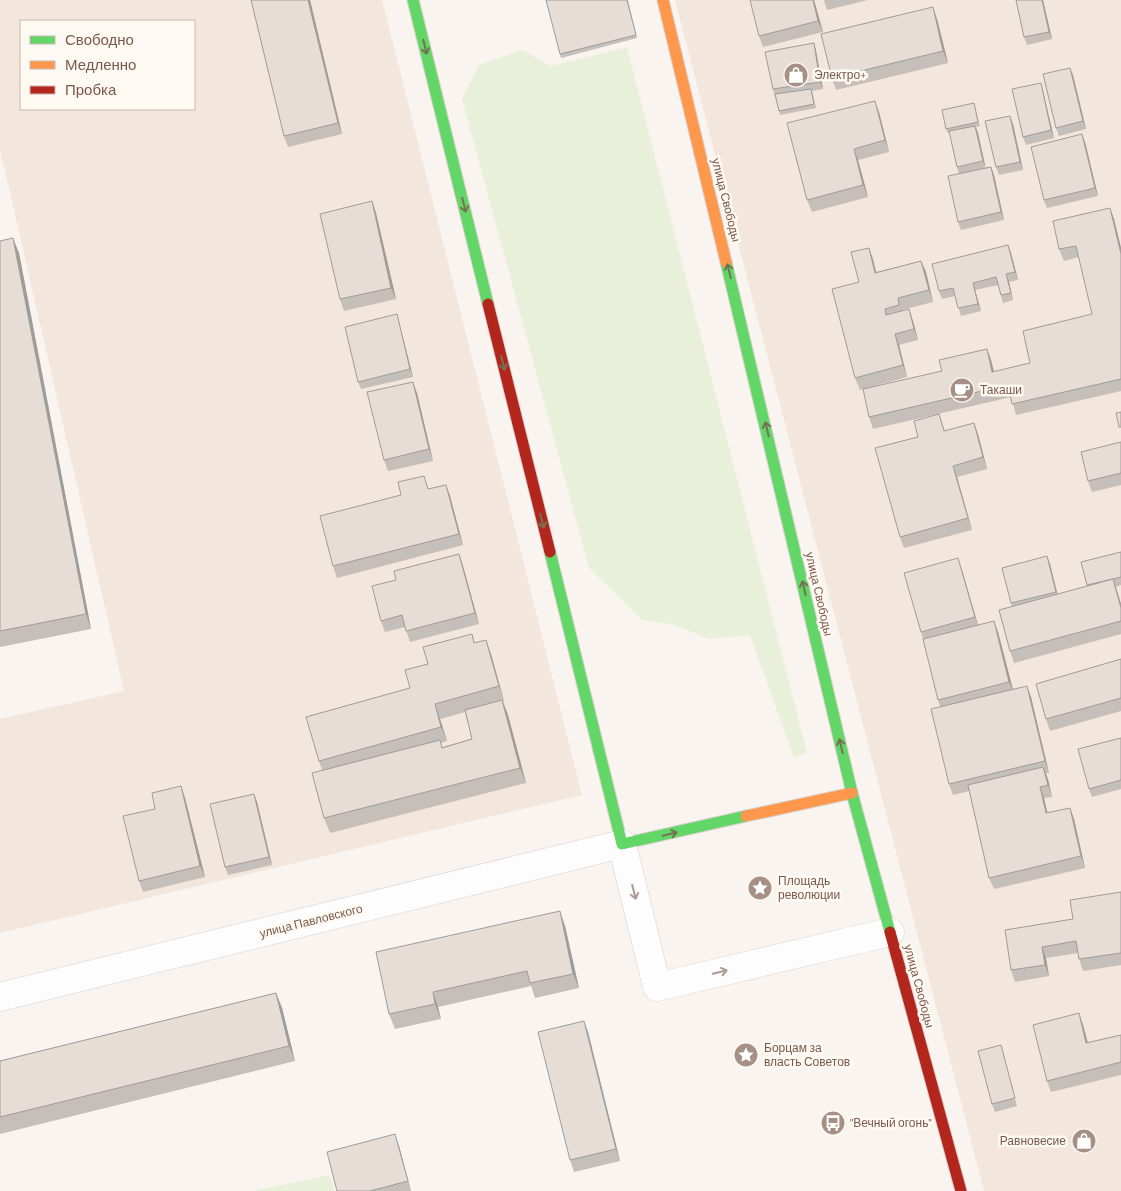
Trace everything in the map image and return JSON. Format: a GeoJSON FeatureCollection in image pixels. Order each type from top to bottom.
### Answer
{"type":"FeatureCollection","features":[{"type":"Feature","properties":{"kind":"main road"},"geometry":{"type":"LineString","coordinates":[[413,0],[622,844],[852,793]]}},
{"type":"Feature","properties":{"kind":"main road","name":"улица Свободы"},"geometry":{"type":"LineString","coordinates":[[663,0],[852,793],[961,1191]]}},
{"type":"Feature","properties":{"kind":"street"},"geometry":{"type":"LineString","coordinates":[[622,844],[657,987],[890,932]]}},
{"type":"Feature","properties":{"kind":"street","name":"улица Павловского"},"geometry":{"type":"LineString","coordinates":[[0,997],[622,844]]}},
{"type":"Feature","properties":{"kind":"shaded area"},"geometry":{"type":"Polygon","coordinates":[[[0,0],[382,0],[582,795],[0,933],[0,719],[124,691],[0,149],[0,0]]]}},
{"type":"Feature","properties":{"kind":"shaded area"},"geometry":{"type":"Polygon","coordinates":[[[675,0],[1121,0],[1121,1191],[984,1191],[675,0]]]}},
{"type":"Feature","properties":{"kind":"green space"},"geometry":{"type":"Polygon","coordinates":[[[627,47],[807,753],[794,758],[750,635],[709,639],[672,624],[642,620],[589,568],[462,99],[479,65],[523,50],[551,66],[627,47]]]}},
{"type":"Feature","properties":{"kind":"green space"},"geometry":{"type":"Polygon","coordinates":[[[330,1175],[335,1191],[253,1191],[330,1175]]]}},
{"type":"Feature","properties":{"kind":"building"},"geometry":{"type":"Polygon","coordinates":[[[251,0],[308,0],[338,123],[284,136],[251,0]]]}},
{"type":"Feature","properties":{"kind":"building"},"geometry":{"type":"Polygon","coordinates":[[[546,0],[627,0],[636,35],[560,54],[546,0]]]}},
{"type":"Feature","properties":{"kind":"building"},"geometry":{"type":"Polygon","coordinates":[[[750,0],[813,0],[818,21],[759,36],[750,0]]]}},
{"type":"Feature","properties":{"kind":"building"},"geometry":{"type":"Polygon","coordinates":[[[1016,0],[1042,0],[1049,32],[1024,37],[1016,0]]]}},
{"type":"Feature","properties":{"kind":"building"},"geometry":{"type":"Polygon","coordinates":[[[933,7],[943,51],[832,78],[821,34],[933,7]]]}},
{"type":"Feature","properties":{"kind":"building","name":"Электро+"},"geometry":{"type":"Polygon","coordinates":[[[814,43],[820,82],[773,89],[765,52],[814,43]]]}},
{"type":"Feature","properties":{"kind":"building"},"geometry":{"type":"Polygon","coordinates":[[[1070,68],[1083,121],[1056,128],[1043,74],[1070,68]]]}},
{"type":"Feature","properties":{"kind":"building"},"geometry":{"type":"Polygon","coordinates":[[[1041,83],[1051,130],[1023,137],[1012,89],[1041,83]]]}},
{"type":"Feature","properties":{"kind":"building"},"geometry":{"type":"Polygon","coordinates":[[[811,89],[814,104],[779,111],[775,94],[811,89]]]}},
{"type":"Feature","properties":{"kind":"building"},"geometry":{"type":"Polygon","coordinates":[[[875,101],[885,140],[854,149],[863,185],[807,200],[787,123],[875,101]]]}},
{"type":"Feature","properties":{"kind":"building"},"geometry":{"type":"Polygon","coordinates":[[[974,103],[978,122],[946,129],[942,110],[974,103]]]}},
{"type":"Feature","properties":{"kind":"building"},"geometry":{"type":"Polygon","coordinates":[[[1010,116],[1020,162],[996,167],[985,121],[1010,116]]]}},
{"type":"Feature","properties":{"kind":"building"},"geometry":{"type":"Polygon","coordinates":[[[975,126],[983,161],[957,167],[949,131],[975,126]]]}},
{"type":"Feature","properties":{"kind":"building"},"geometry":{"type":"Polygon","coordinates":[[[1082,134],[1095,188],[1044,200],[1031,147],[1082,134]]]}},
{"type":"Feature","properties":{"kind":"building"},"geometry":{"type":"Polygon","coordinates":[[[991,167],[1001,212],[958,222],[948,176],[991,167]]]}},
{"type":"Feature","properties":{"kind":"building"},"geometry":{"type":"Polygon","coordinates":[[[372,201],[391,288],[340,299],[320,214],[372,201]]]}},
{"type":"Feature","properties":{"kind":"building"},"geometry":{"type":"Polygon","coordinates":[[[1110,208],[1121,254],[1121,379],[1012,404],[1008,385],[869,417],[863,389],[942,371],[939,360],[987,349],[992,372],[1030,363],[1023,331],[1092,314],[1076,246],[1059,249],[1053,221],[1110,208]]]}},
{"type":"Feature","properties":{"kind":"building"},"geometry":{"type":"Polygon","coordinates":[[[13,238],[86,614],[0,631],[0,241],[13,238]]]}},
{"type":"Feature","properties":{"kind":"building"},"geometry":{"type":"Polygon","coordinates":[[[1008,245],[1015,272],[1006,274],[1011,293],[1001,295],[996,277],[973,283],[978,304],[958,308],[953,288],[939,291],[932,264],[1008,245]]]}},
{"type":"Feature","properties":{"kind":"building"},"geometry":{"type":"Polygon","coordinates":[[[869,248],[875,273],[921,261],[929,290],[898,298],[899,305],[885,309],[886,315],[909,309],[914,329],[895,334],[903,365],[855,378],[832,289],[859,282],[851,252],[869,248]]]}},
{"type":"Feature","properties":{"kind":"building"},"geometry":{"type":"Polygon","coordinates":[[[397,314],[410,369],[358,382],[345,327],[397,314]]]}},
{"type":"Feature","properties":{"kind":"building"},"geometry":{"type":"Polygon","coordinates":[[[413,382],[429,449],[384,460],[367,392],[413,382]]]}},
{"type":"Feature","properties":{"kind":"building"},"geometry":{"type":"Polygon","coordinates":[[[1121,412],[1121,427],[1119,427],[1116,413],[1121,412]]]}},
{"type":"Feature","properties":{"kind":"building"},"geometry":{"type":"Polygon","coordinates":[[[939,414],[944,431],[974,423],[983,457],[953,466],[968,518],[900,537],[875,448],[918,437],[914,421],[939,414]]]}},
{"type":"Feature","properties":{"kind":"building"},"geometry":{"type":"Polygon","coordinates":[[[1121,442],[1121,473],[1088,481],[1081,452],[1121,442]]]}},
{"type":"Feature","properties":{"kind":"building"},"geometry":{"type":"Polygon","coordinates":[[[424,476],[428,489],[446,485],[459,534],[333,566],[320,516],[401,495],[398,482],[424,476]]]}},
{"type":"Feature","properties":{"kind":"building"},"geometry":{"type":"Polygon","coordinates":[[[1121,552],[1121,577],[1087,585],[1081,562],[1121,552]]]}},
{"type":"Feature","properties":{"kind":"building"},"geometry":{"type":"Polygon","coordinates":[[[459,554],[475,613],[406,631],[402,615],[381,621],[372,586],[396,580],[394,571],[459,554]]]}},
{"type":"Feature","properties":{"kind":"building"},"geometry":{"type":"Polygon","coordinates":[[[1047,556],[1056,592],[1011,603],[1002,568],[1047,556]]]}},
{"type":"Feature","properties":{"kind":"building"},"geometry":{"type":"Polygon","coordinates":[[[958,558],[975,617],[921,632],[904,573],[958,558]]]}},
{"type":"Feature","properties":{"kind":"building"},"geometry":{"type":"Polygon","coordinates":[[[1113,579],[1121,608],[1121,621],[1010,651],[999,610],[1113,579]]]}},
{"type":"Feature","properties":{"kind":"building"},"geometry":{"type":"Polygon","coordinates":[[[994,621],[1009,682],[938,700],[923,639],[994,621]]]}},
{"type":"Feature","properties":{"kind":"building"},"geometry":{"type":"Polygon","coordinates":[[[472,634],[474,643],[486,640],[499,686],[435,704],[441,727],[319,761],[306,717],[410,688],[405,670],[428,664],[423,647],[472,634]]]}},
{"type":"Feature","properties":{"kind":"building"},"geometry":{"type":"Polygon","coordinates":[[[1121,659],[1121,698],[1046,719],[1036,684],[1121,659]]]}},
{"type":"Feature","properties":{"kind":"building"},"geometry":{"type":"Polygon","coordinates":[[[1027,686],[1045,761],[949,784],[931,709],[1027,686]]]}},
{"type":"Feature","properties":{"kind":"building"},"geometry":{"type":"Polygon","coordinates":[[[502,700],[520,768],[324,818],[312,773],[440,740],[442,748],[472,739],[465,710],[502,700]]]}},
{"type":"Feature","properties":{"kind":"building"},"geometry":{"type":"Polygon","coordinates":[[[1121,738],[1121,780],[1089,789],[1078,749],[1121,738]]]}},
{"type":"Feature","properties":{"kind":"building"},"geometry":{"type":"Polygon","coordinates":[[[1043,767],[1048,785],[1040,787],[1046,813],[1070,808],[1081,856],[989,878],[968,785],[1043,767]]]}},
{"type":"Feature","properties":{"kind":"building"},"geometry":{"type":"Polygon","coordinates":[[[181,786],[200,866],[139,881],[123,816],[155,809],[152,793],[181,786]]]}},
{"type":"Feature","properties":{"kind":"building"},"geometry":{"type":"Polygon","coordinates":[[[254,794],[269,857],[225,867],[210,804],[254,794]]]}},
{"type":"Feature","properties":{"kind":"building"},"geometry":{"type":"Polygon","coordinates":[[[1121,892],[1121,953],[1079,959],[1076,941],[1042,947],[1045,965],[1011,970],[1005,930],[1073,919],[1070,900],[1121,892]]]}},
{"type":"Feature","properties":{"kind":"building"},"geometry":{"type":"Polygon","coordinates":[[[560,911],[573,974],[530,983],[527,971],[433,992],[435,1004],[389,1014],[376,952],[560,911]]]}},
{"type":"Feature","properties":{"kind":"building"},"geometry":{"type":"Polygon","coordinates":[[[276,993],[289,1046],[0,1117],[0,1061],[276,993]]]}},
{"type":"Feature","properties":{"kind":"building"},"geometry":{"type":"Polygon","coordinates":[[[1079,1013],[1086,1043],[1121,1035],[1121,1062],[1047,1081],[1033,1025],[1079,1013]]]}},
{"type":"Feature","properties":{"kind":"building"},"geometry":{"type":"Polygon","coordinates":[[[584,1021],[616,1149],[570,1160],[538,1032],[584,1021]]]}},
{"type":"Feature","properties":{"kind":"building"},"geometry":{"type":"Polygon","coordinates":[[[1001,1045],[1015,1098],[992,1104],[978,1051],[1001,1045]]]}},
{"type":"Feature","properties":{"kind":"building"},"geometry":{"type":"Polygon","coordinates":[[[395,1134],[408,1181],[370,1191],[337,1191],[327,1152],[395,1134]]]}},
{"type":"Feature","properties":{"kind":"traffic: fast"},"geometry":{"type":"LineString","coordinates":[[413,0],[488,304]]}},
{"type":"Feature","properties":{"kind":"traffic: fast"},"geometry":{"type":"LineString","coordinates":[[726,262],[852,793],[890,932]]}},
{"type":"Feature","properties":{"kind":"traffic: fast"},"geometry":{"type":"LineString","coordinates":[[550,552],[622,844],[746,816]]}},
{"type":"Feature","properties":{"kind":"traffic: slow"},"geometry":{"type":"LineString","coordinates":[[663,0],[726,262]]}},
{"type":"Feature","properties":{"kind":"traffic: slow"},"geometry":{"type":"LineString","coordinates":[[746,816],[852,793]]}},
{"type":"Feature","properties":{"kind":"traffic: jam"},"geometry":{"type":"LineString","coordinates":[[488,304],[550,552]]}},
{"type":"Feature","properties":{"kind":"traffic: jam"},"geometry":{"type":"LineString","coordinates":[[890,932],[961,1191]]}},
{"type":"Feature","properties":{"kind":"place","name":"Электро+"},"geometry":{"type":"Point","coordinates":[796,75]}},
{"type":"Feature","properties":{"kind":"place","name":"Такаши"},"geometry":{"type":"Point","coordinates":[962,390]}},
{"type":"Feature","properties":{"kind":"place","name":"Площадь революции"},"geometry":{"type":"Point","coordinates":[760,888]}},
{"type":"Feature","properties":{"kind":"place","name":"Борцам за власть Советов"},"geometry":{"type":"Point","coordinates":[746,1055]}},
{"type":"Feature","properties":{"kind":"place","name":"\"Вечный огонь\""},"geometry":{"type":"Point","coordinates":[833,1123]}},
{"type":"Feature","properties":{"kind":"place","name":"Равновесие"},"geometry":{"type":"Point","coordinates":[1084,1141]}}]}
